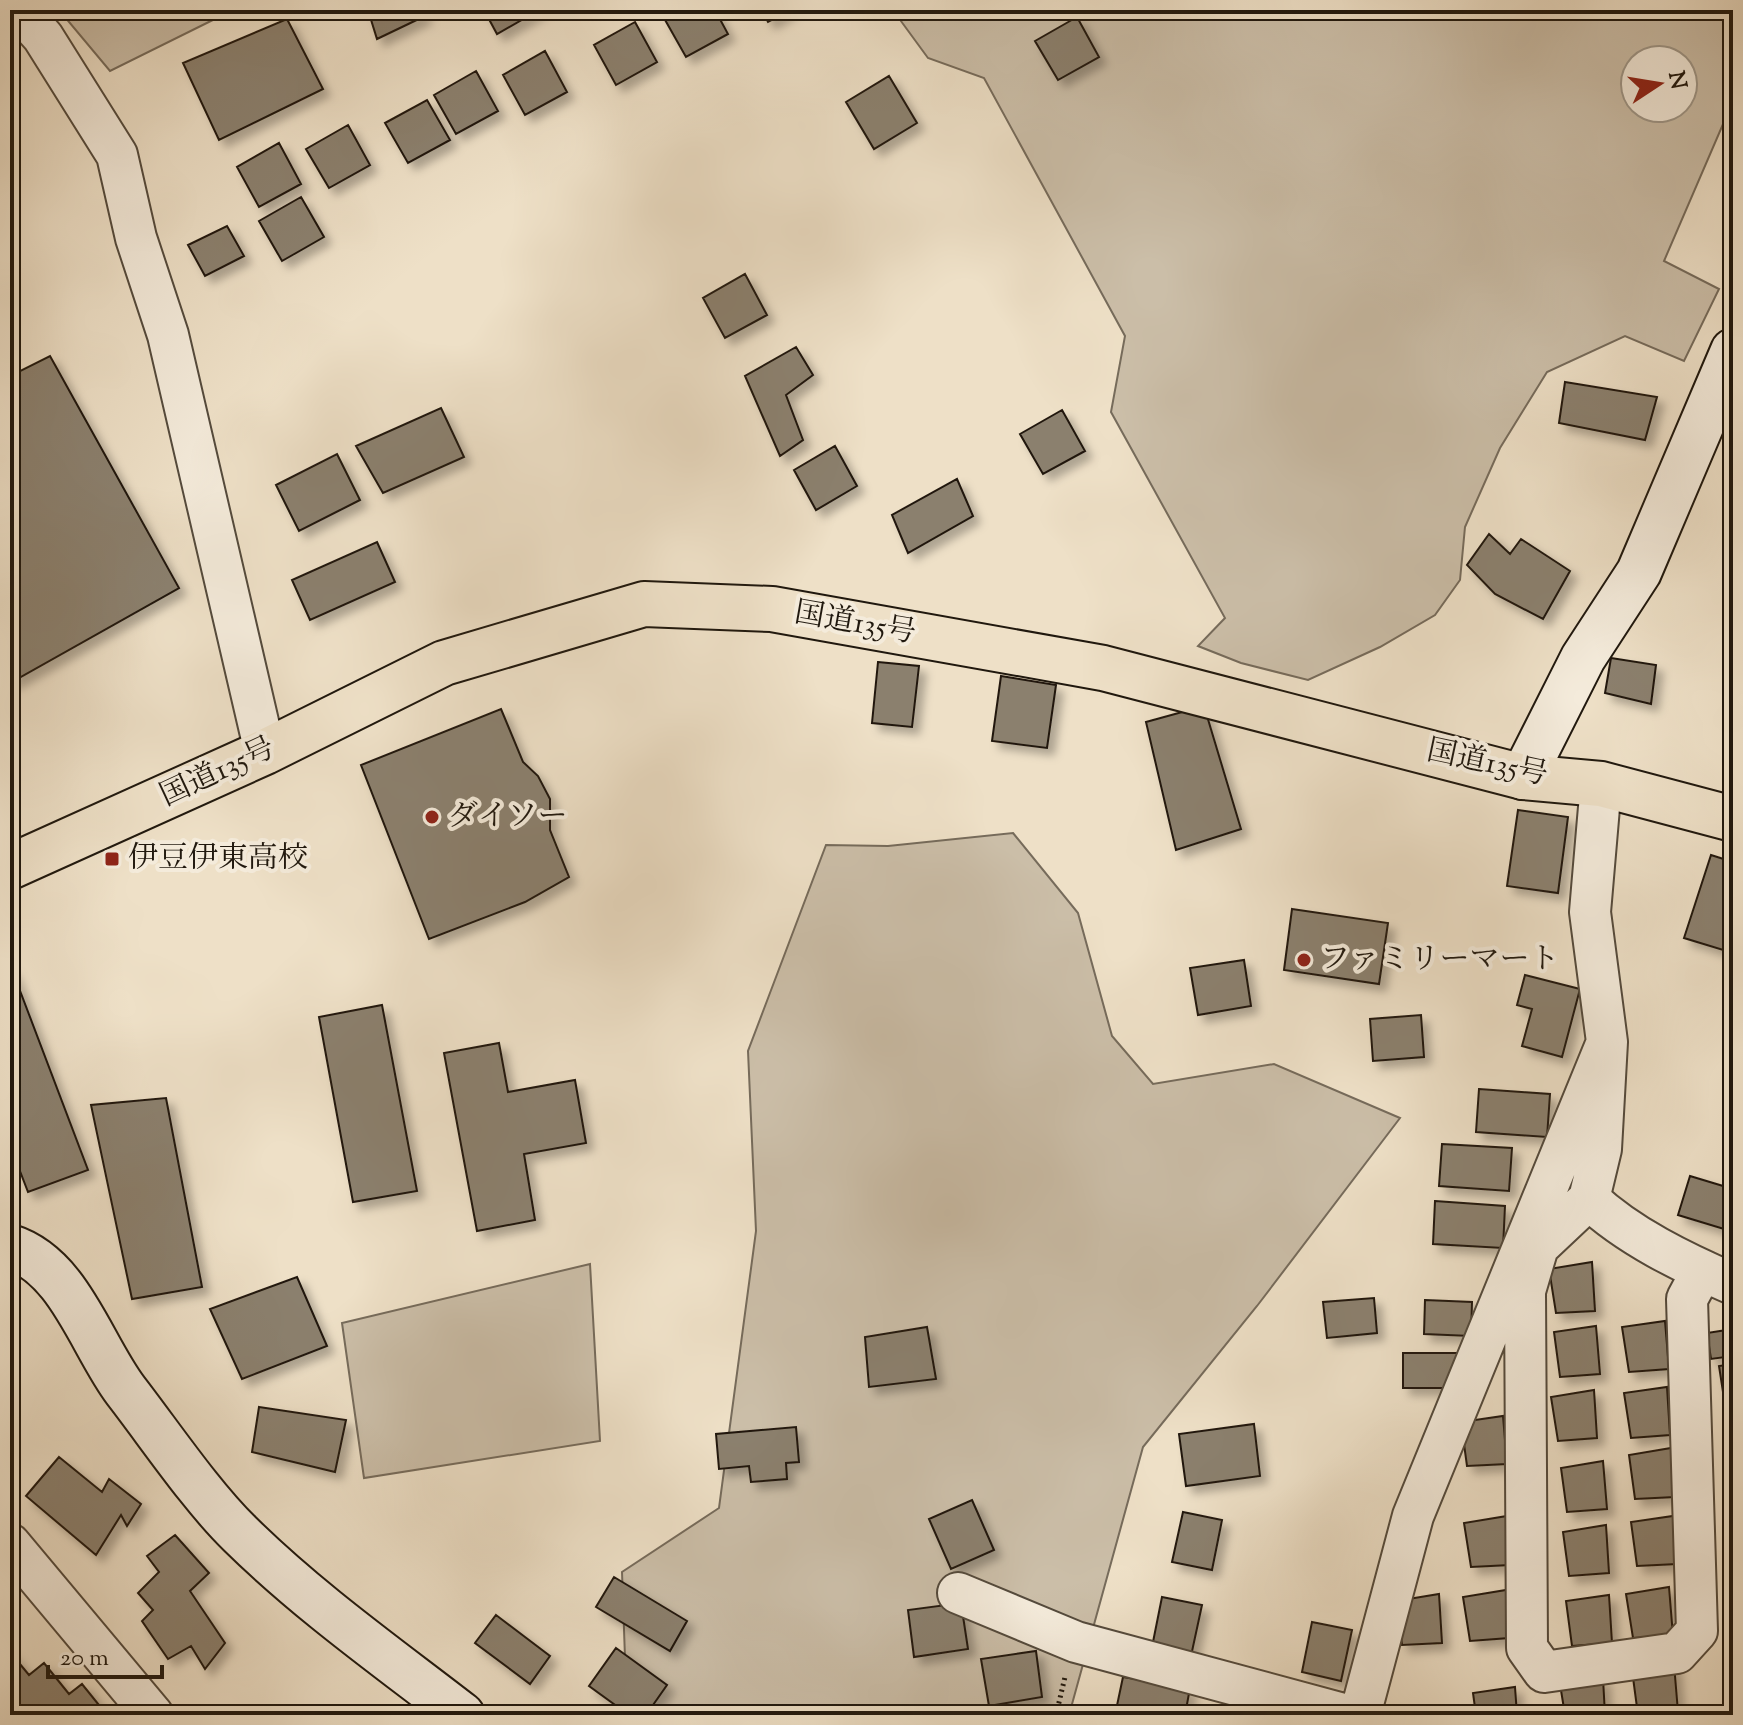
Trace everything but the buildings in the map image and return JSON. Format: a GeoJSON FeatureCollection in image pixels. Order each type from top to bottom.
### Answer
{"type":"FeatureCollection","features":[{"type":"Feature","properties":{"kind":"highway","name":"国道135号"},"geometry":{"type":"LineString","coordinates":[[10,867],[265,752],[444,663],[644,604],[772,609],[1103,668],[1523,777],[1601,784],[1733,819]]}},
{"type":"Feature","properties":{"kind":"street"},"geometry":{"type":"LineString","coordinates":[[19,10],[43,37],[117,155],[136,238],[168,335],[265,752]]}},
{"type":"Feature","properties":{"kind":"street"},"geometry":{"type":"LineString","coordinates":[[1523,777],[1583,658],[1639,572],[1733,351]]}},
{"type":"Feature","properties":{"kind":"street"},"geometry":{"type":"LineString","coordinates":[[1589,1199],[1607,1216],[1717,1277],[1687,1299],[1697,1631],[1677,1653],[1544,1672],[1527,1648],[1525,1291],[1538,1247],[1589,1199],[1601,1149],[1607,1042],[1590,912],[1601,784]]}},
{"type":"Feature","properties":{"kind":"street"},"geometry":{"type":"LineString","coordinates":[[1360,1715],[1413,1516],[1607,1042]]}},
{"type":"Feature","properties":{"kind":"street"},"geometry":{"type":"LineString","coordinates":[[10,1247],[23,1251],[68,1293],[123,1386],[238,1532],[315,1601],[462,1715]]}},
{"type":"Feature","properties":{"kind":"street"},"geometry":{"type":"LineString","coordinates":[[10,1544],[153,1715]]}},
{"type":"Feature","properties":{"kind":"street"},"geometry":{"type":"LineString","coordinates":[[958,1593],[1076,1642],[1347,1715]]}},
{"type":"Feature","properties":{"kind":"shaded area"},"geometry":{"type":"Polygon","coordinates":[[[59,10],[233,10],[110,71],[59,10]]]}},
{"type":"Feature","properties":{"kind":"shaded area"},"geometry":{"type":"Polygon","coordinates":[[[913,10],[1733,10],[1733,101],[1664,261],[1719,289],[1684,361],[1625,336],[1547,372],[1500,448],[1465,527],[1460,580],[1435,615],[1380,647],[1308,680],[1241,663],[1198,646],[1225,618],[1111,412],[1125,336],[984,78],[928,58],[898,17],[913,10]]]}},
{"type":"Feature","properties":{"kind":"shaded area"},"geometry":{"type":"Polygon","coordinates":[[[1013,833],[1078,913],[1112,1036],[1153,1084],[1274,1064],[1400,1118],[1257,1306],[1143,1447],[1069,1715],[627,1715],[622,1572],[719,1508],[756,1231],[748,1051],[826,845],[888,846],[1013,833]]]}},
{"type":"Feature","properties":{"kind":"shaded area"},"geometry":{"type":"Polygon","coordinates":[[[590,1264],[600,1441],[364,1478],[342,1323],[590,1264]]]}},
{"type":"Feature","properties":{"kind":"place","name":"ダイソー"},"geometry":{"type":"Point","coordinates":[432,817]}},
{"type":"Feature","properties":{"kind":"place","name":"伊豆伊東高校"},"geometry":{"type":"Point","coordinates":[112,859]}},
{"type":"Feature","properties":{"kind":"place","name":"ファミリーマート"},"geometry":{"type":"Point","coordinates":[1304,960]}}]}
